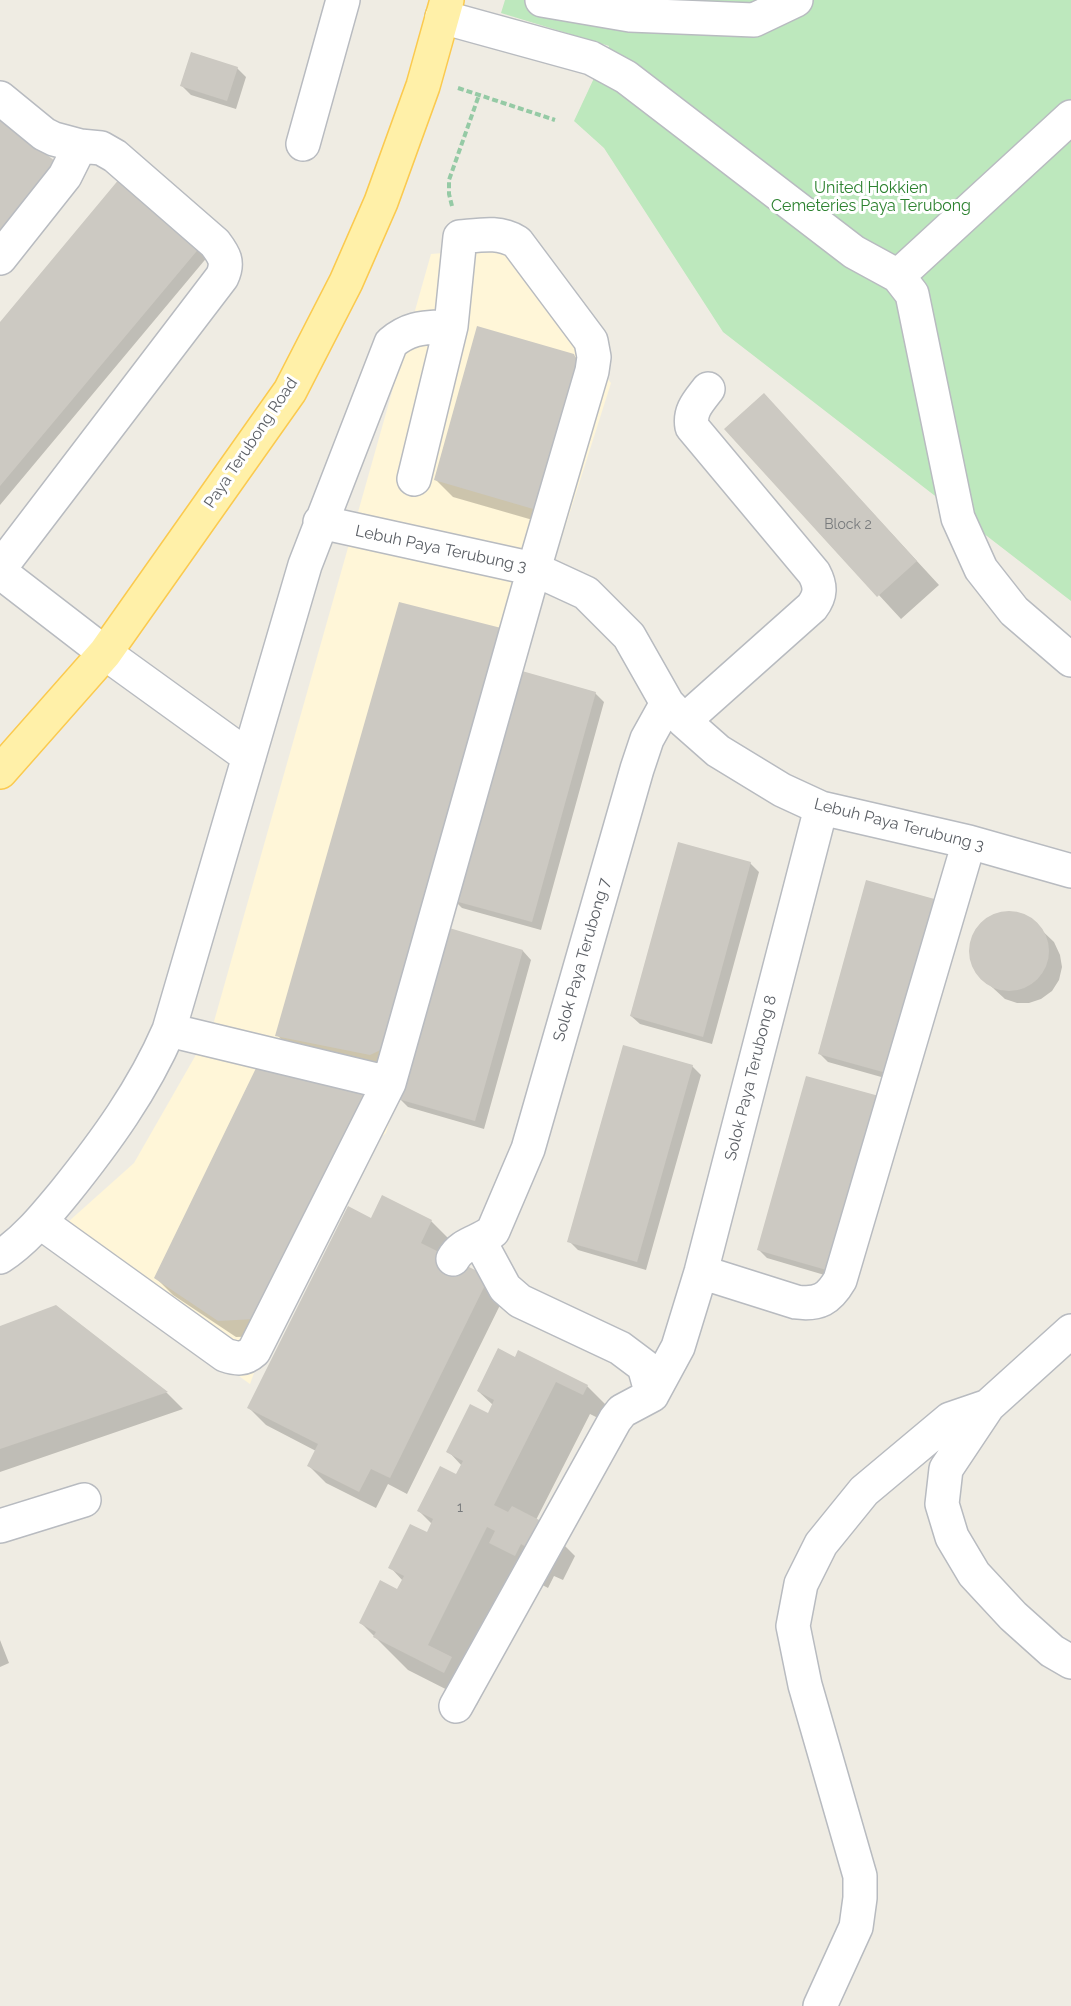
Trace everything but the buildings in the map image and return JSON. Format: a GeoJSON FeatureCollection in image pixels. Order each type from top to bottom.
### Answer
{"type":"FeatureCollection","features":[{"type":"Feature","properties":{"kind":"main road","name":"Paya Terubong Road"},"geometry":{"type":"LineString","coordinates":[[0,772],[105,653],[290,391],[346,282],[381,201],[425,78],[444,9]]}},
{"type":"Feature","properties":{"kind":"street"},"geometry":{"type":"LineString","coordinates":[[303,144],[343,0]]}},
{"type":"Feature","properties":{"kind":"street"},"geometry":{"type":"LineString","coordinates":[[542,0],[630,15],[754,20],[796,0]]}},
{"type":"Feature","properties":{"kind":"street"},"geometry":{"type":"LineString","coordinates":[[444,9],[591,58],[626,77],[854,252],[898,276],[912,294],[958,518],[967,538],[981,569],[1014,611],[1071,660]]}},
{"type":"Feature","properties":{"kind":"street"},"geometry":{"type":"LineString","coordinates":[[0,98],[44,134],[80,146],[101,148],[115,156],[215,243],[225,257],[226,268],[222,277],[0,570],[105,653],[249,757]]}},
{"type":"Feature","properties":{"kind":"street"},"geometry":{"type":"LineString","coordinates":[[898,276],[1071,117]]}},
{"type":"Feature","properties":{"kind":"street"},"geometry":{"type":"LineString","coordinates":[[0,258],[64,176],[80,146]]}},
{"type":"Feature","properties":{"kind":"street"},"geometry":{"type":"LineString","coordinates":[[40,1222],[225,1355],[237,1359],[247,1357],[255,1351],[389,1083],[592,371],[594,357],[591,341],[517,242],[508,237],[495,234],[460,237],[452,326],[414,479]]}},
{"type":"Feature","properties":{"kind":"street"},"geometry":{"type":"LineString","coordinates":[[0,1257],[40,1222],[112,1132],[156,1060],[169,1030],[305,565],[391,343],[404,333],[416,329],[452,326]]}},
{"type":"Feature","properties":{"kind":"street","name":"Solok Paya Terubong 7"},"geometry":{"type":"LineString","coordinates":[[652,1395],[644,1366],[620,1348],[520,1301],[505,1288],[477,1240],[528,1149],[647,739],[675,712],[812,607],[820,590],[814,573],[692,427],[692,411],[708,389]]}},
{"type":"Feature","properties":{"kind":"street","name":"Lebuh Paya Terubung 3"},"geometry":{"type":"LineString","coordinates":[[320,522],[534,568],[586,593],[629,636],[675,712],[718,751],[782,790],[820,808],[969,842],[1071,871]]}},
{"type":"Feature","properties":{"kind":"street","name":"Solok Paya Terubong 8"},"geometry":{"type":"LineString","coordinates":[[652,1395],[678,1347],[701,1272],[820,808]]}},
{"type":"Feature","properties":{"kind":"street"},"geometry":{"type":"LineString","coordinates":[[701,1272],[809,1304],[823,1300],[833,1292],[843,1268],[969,842]]}},
{"type":"Feature","properties":{"kind":"street"},"geometry":{"type":"LineString","coordinates":[[169,1030],[389,1083]]}},
{"type":"Feature","properties":{"kind":"street"},"geometry":{"type":"LineString","coordinates":[[1071,1331],[988,1406],[946,1469],[942,1504],[952,1537],[974,1574],[1012,1616],[1052,1651],[1071,1662]]}},
{"type":"Feature","properties":{"kind":"street"},"geometry":{"type":"LineString","coordinates":[[456,1706],[615,1420],[622,1411],[652,1395]]}},
{"type":"Feature","properties":{"kind":"street"},"geometry":{"type":"LineString","coordinates":[[820,2006],[856,1927],[860,1876],[805,1685],[794,1626],[801,1584],[821,1544],[864,1491],[950,1419],[988,1406]]}},
{"type":"Feature","properties":{"kind":"street"},"geometry":{"type":"LineString","coordinates":[[0,1526],[84,1500]]}},
{"type":"Feature","properties":{"kind":"path"},"geometry":{"type":"LineString","coordinates":[[425,78],[555,120]]}},
{"type":"Feature","properties":{"kind":"path"},"geometry":{"type":"LineString","coordinates":[[460,237],[449,194],[449,180],[479,95]]}},
{"type":"Feature","properties":{"kind":"shaded area"},"geometry":{"type":"Polygon","coordinates":[[[492,249],[509,255],[611,383],[545,591],[386,1133],[322,1188],[250,1384],[49,1239],[134,1163],[213,1025],[431,254],[492,249]]]}},
{"type":"Feature","properties":{"kind":"green space","name":"United Hokkien Cemeteries Paya Terubong"},"geometry":{"type":"Polygon","coordinates":[[[505,0],[1071,0],[1071,601],[723,332],[604,148],[574,121],[609,46],[501,13],[505,0]]]}}]}
